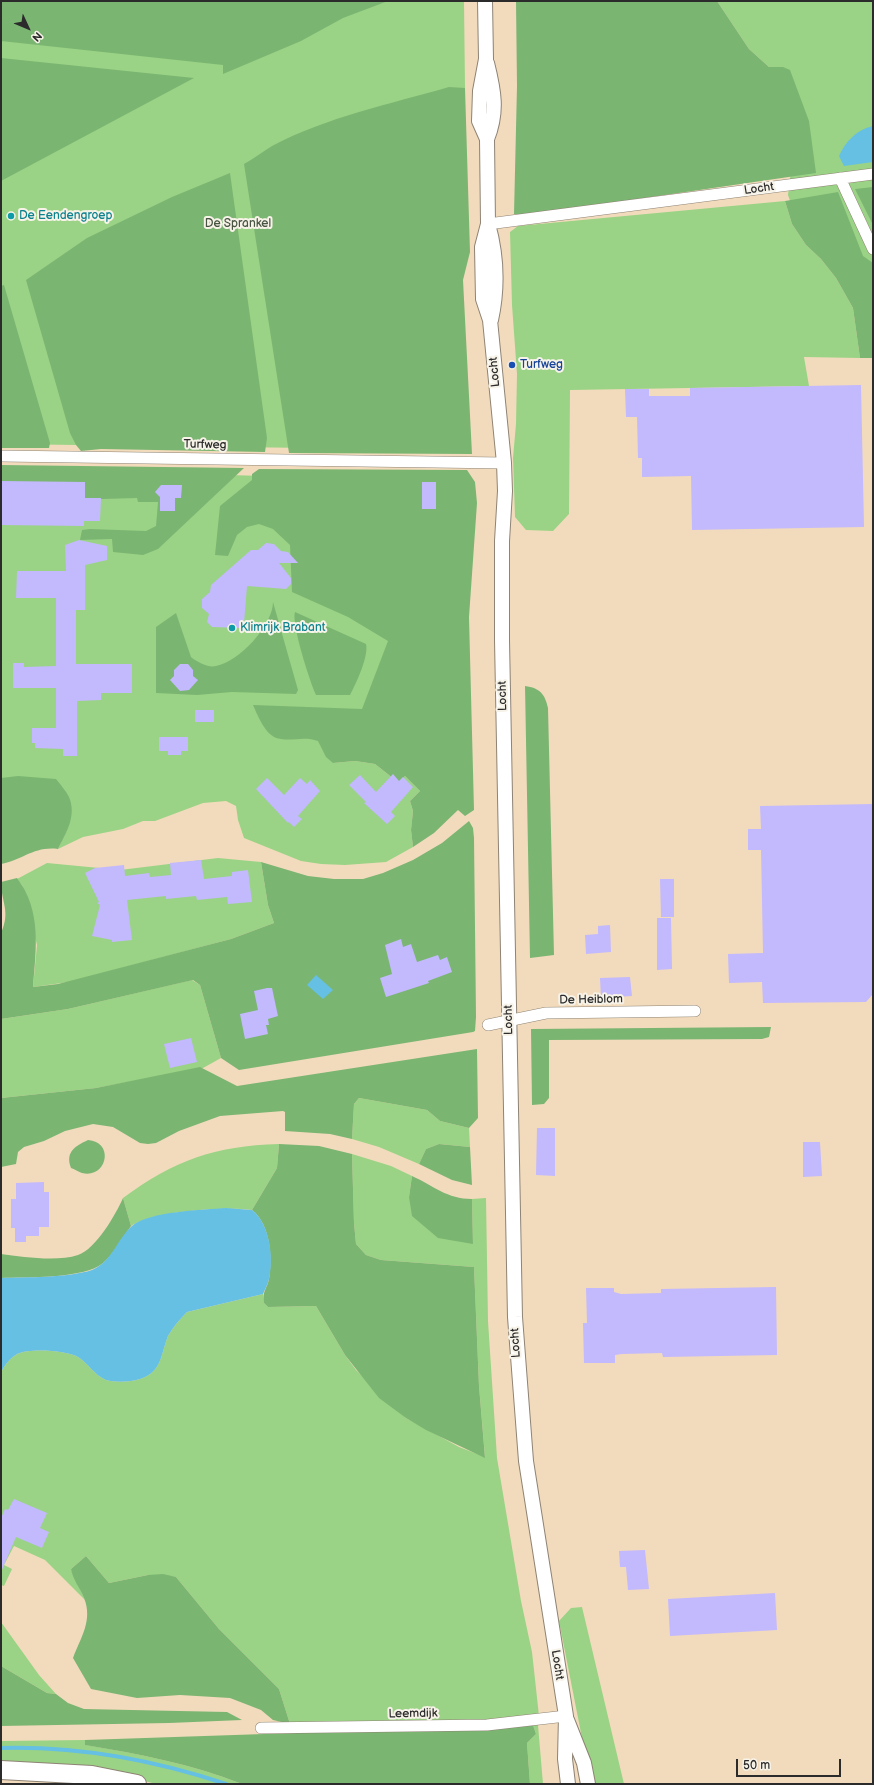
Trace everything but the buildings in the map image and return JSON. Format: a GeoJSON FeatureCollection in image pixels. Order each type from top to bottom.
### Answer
{"type":"FeatureCollection","features":[{"type":"Feature","properties":{"kind":"main road"},"geometry":{"type":"LineString","coordinates":[[1,1770],[92,1775],[137,1784]]}},
{"type":"Feature","properties":{"kind":"street"},"geometry":{"type":"LineString","coordinates":[[486,1],[486,59],[493,88],[494,122],[487,139],[488,224]]}},
{"type":"Feature","properties":{"kind":"street","name":"Locht"},"geometry":{"type":"LineString","coordinates":[[568,1784],[565,1759],[566,1716],[526,1461],[518,1376],[515,1309],[502,640],[504,463],[490,320],[496,298],[495,247],[488,224],[873,174]]}},
{"type":"Feature","properties":{"kind":"street"},"geometry":{"type":"LineString","coordinates":[[840,178],[873,249]]}},
{"type":"Feature","properties":{"kind":"street","name":"Turfweg"},"geometry":{"type":"LineString","coordinates":[[1,456],[504,463]]}},
{"type":"Feature","properties":{"kind":"street","name":"De Heiblom"},"geometry":{"type":"LineString","coordinates":[[488,1025],[546,1013],[695,1012]]}},
{"type":"Feature","properties":{"kind":"street","name":"Locht"},"geometry":{"type":"LineString","coordinates":[[566,1716],[584,1763],[588,1784]]}},
{"type":"Feature","properties":{"kind":"street","name":"Leemdijk"},"geometry":{"type":"LineString","coordinates":[[261,1728],[487,1725],[566,1716]]}},
{"type":"Feature","properties":{"kind":"green space","name":"De Sprankel"},"geometry":{"type":"Polygon","coordinates":[[[1,1],[464,1],[465,88],[460,88],[465,450],[1,444],[1,1]]]}},
{"type":"Feature","properties":{"kind":"green space"},"geometry":{"type":"Polygon","coordinates":[[[1,1],[388,1],[343,18],[301,41],[223,74],[223,65],[1,41],[1,1]]]}},
{"type":"Feature","properties":{"kind":"green space"},"geometry":{"type":"Polygon","coordinates":[[[516,1],[717,1],[749,49],[769,67],[783,67],[790,70],[809,121],[816,173],[521,216],[514,214],[517,86],[516,1]]]}},
{"type":"Feature","properties":{"kind":"green space"},"geometry":{"type":"Polygon","coordinates":[[[717,1],[873,1],[873,354],[858,305],[797,221],[788,195],[791,171],[769,67],[749,49],[717,1]]]}},
{"type":"Feature","properties":{"kind":"green space"},"geometry":{"type":"Polygon","coordinates":[[[1,58],[194,78],[1,181],[1,58]]]}},
{"type":"Feature","properties":{"kind":"green space"},"geometry":{"type":"Polygon","coordinates":[[[449,87],[465,88],[470,252],[463,280],[472,454],[289,453],[244,164],[272,146],[315,127],[359,112],[449,87]]]}},
{"type":"Feature","properties":{"kind":"green space"},"geometry":{"type":"Polygon","coordinates":[[[230,173],[267,438],[265,452],[101,449],[81,451],[70,433],[26,280],[87,238],[172,197],[230,173]]]}},
{"type":"Feature","properties":{"kind":"green space"},"geometry":{"type":"Polygon","coordinates":[[[873,187],[873,225],[855,189],[873,187]]]}},
{"type":"Feature","properties":{"kind":"green space"},"geometry":{"type":"Polygon","coordinates":[[[838,192],[863,256],[873,263],[873,358],[860,358],[853,308],[836,278],[821,259],[806,245],[792,224],[785,201],[838,192]]]}},
{"type":"Feature","properties":{"kind":"green space"},"geometry":{"type":"Polygon","coordinates":[[[785,201],[792,224],[806,245],[821,259],[836,278],[853,308],[860,358],[804,357],[809,386],[570,390],[569,514],[553,531],[526,530],[515,517],[513,458],[516,424],[517,374],[512,305],[510,232],[518,226],[785,201]]]}},
{"type":"Feature","properties":{"kind":"green space"},"geometry":{"type":"Polygon","coordinates":[[[4,285],[50,443],[49,448],[1,448],[1,286],[4,285]]]}},
{"type":"Feature","properties":{"kind":"green space"},"geometry":{"type":"Polygon","coordinates":[[[1,465],[244,468],[158,549],[143,555],[113,552],[112,539],[80,540],[82,530],[146,531],[156,526],[158,502],[138,502],[137,498],[1,502],[1,465]]]}},
{"type":"Feature","properties":{"kind":"green space","name":"Klimrijk Brabant"},"geometry":{"type":"Polygon","coordinates":[[[1,469],[265,476],[459,537],[333,763],[355,761],[375,764],[399,783],[405,776],[420,791],[410,801],[413,811],[411,830],[413,847],[386,862],[345,865],[301,861],[244,838],[238,820],[236,806],[226,801],[203,803],[155,821],[143,821],[123,829],[83,837],[58,849],[67,830],[1,851],[1,469]]]}},
{"type":"Feature","properties":{"kind":"green space"},"geometry":{"type":"Polygon","coordinates":[[[259,469],[467,470],[475,482],[477,503],[469,617],[474,810],[465,816],[458,810],[434,833],[413,847],[411,830],[413,811],[410,801],[420,791],[405,776],[399,783],[375,764],[355,761],[333,763],[326,757],[318,741],[308,739],[276,738],[267,731],[257,715],[253,705],[362,709],[388,641],[348,617],[292,592],[290,545],[273,529],[259,524],[247,527],[237,535],[228,556],[215,555],[220,506],[252,480],[252,474],[259,469]]]}},
{"type":"Feature","properties":{"kind":"green space"},"geometry":{"type":"Polygon","coordinates":[[[273,602],[298,690],[296,694],[232,692],[197,695],[156,693],[156,627],[176,613],[191,657],[203,664],[216,666],[235,658],[253,641],[267,621],[273,602]]]}},
{"type":"Feature","properties":{"kind":"green space"},"geometry":{"type":"Polygon","coordinates":[[[295,612],[366,644],[364,663],[350,695],[316,695],[298,640],[295,612]]]}},
{"type":"Feature","properties":{"kind":"green space"},"geometry":{"type":"Polygon","coordinates":[[[525,686],[534,688],[541,692],[548,708],[554,955],[530,958],[525,686]]]}},
{"type":"Feature","properties":{"kind":"green space"},"geometry":{"type":"Polygon","coordinates":[[[18,776],[56,779],[69,797],[72,811],[70,824],[58,849],[35,851],[1,864],[1,778],[18,776]]]}},
{"type":"Feature","properties":{"kind":"green space"},"geometry":{"type":"Polygon","coordinates":[[[469,821],[473,828],[474,838],[476,1017],[475,1031],[473,1032],[239,1070],[221,1058],[200,985],[193,980],[68,1009],[1,1019],[1,933],[5,919],[5,907],[1,882],[17,878],[25,891],[34,917],[36,945],[33,987],[58,984],[231,939],[274,923],[268,905],[261,862],[308,876],[334,879],[363,879],[383,873],[413,860],[442,843],[469,821]]]}},
{"type":"Feature","properties":{"kind":"green space"},"geometry":{"type":"Polygon","coordinates":[[[218,858],[261,862],[268,905],[274,923],[231,939],[69,982],[33,987],[37,945],[22,885],[17,879],[47,863],[120,870],[218,858]]]}},
{"type":"Feature","properties":{"kind":"green space"},"geometry":{"type":"Polygon","coordinates":[[[192,980],[200,985],[221,1058],[203,1068],[96,1088],[1,1098],[1,1019],[68,1009],[192,980]]]}},
{"type":"Feature","properties":{"kind":"green space"},"geometry":{"type":"Polygon","coordinates":[[[771,1027],[769,1037],[762,1039],[549,1040],[549,1098],[544,1104],[532,1105],[531,1029],[771,1027]]]}},
{"type":"Feature","properties":{"kind":"green space"},"geometry":{"type":"Polygon","coordinates":[[[477,1049],[478,1118],[469,1128],[440,1121],[427,1110],[359,1098],[354,1104],[352,1139],[330,1134],[285,1131],[285,1112],[283,1111],[220,1116],[179,1131],[156,1143],[148,1144],[140,1143],[113,1127],[93,1124],[65,1131],[44,1141],[24,1147],[18,1152],[16,1164],[1,1167],[1,1098],[96,1088],[200,1067],[237,1086],[477,1049]]]}},
{"type":"Feature","properties":{"kind":"green space"},"geometry":{"type":"Polygon","coordinates":[[[359,1098],[427,1110],[440,1121],[469,1128],[470,1147],[439,1144],[426,1149],[419,1164],[379,1147],[352,1139],[354,1104],[359,1098]]]}},
{"type":"Feature","properties":{"kind":"green space"},"geometry":{"type":"Polygon","coordinates":[[[88,1140],[97,1142],[102,1147],[105,1153],[104,1160],[102,1166],[97,1171],[82,1173],[71,1168],[69,1158],[75,1147],[88,1140]]]}},
{"type":"Feature","properties":{"kind":"green space"},"geometry":{"type":"Polygon","coordinates":[[[279,1144],[277,1168],[252,1210],[208,1209],[171,1213],[141,1221],[131,1226],[123,1198],[160,1174],[178,1165],[215,1152],[256,1145],[279,1144]]]}},
{"type":"Feature","properties":{"kind":"green space"},"geometry":{"type":"Polygon","coordinates":[[[279,1144],[319,1146],[352,1154],[356,1244],[366,1255],[381,1260],[474,1267],[479,1386],[485,1458],[426,1430],[406,1418],[379,1398],[345,1355],[316,1306],[268,1307],[264,1303],[264,1293],[268,1282],[271,1261],[269,1242],[263,1224],[252,1210],[277,1168],[279,1144]]]}},
{"type":"Feature","properties":{"kind":"green space"},"geometry":{"type":"Polygon","coordinates":[[[439,1144],[470,1147],[472,1185],[452,1180],[419,1164],[426,1149],[439,1144]]]}},
{"type":"Feature","properties":{"kind":"green space"},"geometry":{"type":"Polygon","coordinates":[[[352,1154],[391,1166],[412,1176],[409,1197],[473,1244],[472,1199],[486,1198],[488,1321],[497,1458],[521,1601],[532,1652],[539,1716],[489,1721],[290,1724],[279,1689],[219,1629],[176,1577],[148,1575],[109,1583],[86,1556],[71,1569],[85,1600],[45,1560],[14,1546],[4,1565],[12,1569],[4,1586],[1,1585],[1,1372],[12,1358],[23,1352],[38,1350],[57,1351],[72,1355],[78,1357],[98,1375],[106,1380],[126,1382],[141,1379],[151,1374],[155,1370],[161,1359],[168,1336],[172,1329],[187,1312],[263,1294],[264,1303],[268,1307],[316,1306],[345,1355],[356,1370],[406,1418],[459,1447],[485,1457],[479,1386],[474,1267],[381,1260],[366,1255],[356,1244],[352,1154]]]}},
{"type":"Feature","properties":{"kind":"green space"},"geometry":{"type":"Polygon","coordinates":[[[412,1176],[455,1197],[472,1199],[473,1244],[438,1238],[412,1216],[409,1197],[412,1176]]]}},
{"type":"Feature","properties":{"kind":"green space"},"geometry":{"type":"Polygon","coordinates":[[[123,1198],[131,1226],[114,1251],[103,1263],[83,1272],[69,1275],[1,1278],[1,1254],[50,1259],[70,1257],[85,1251],[92,1246],[105,1230],[116,1213],[123,1198]]]}},
{"type":"Feature","properties":{"kind":"green space"},"geometry":{"type":"Polygon","coordinates":[[[86,1556],[109,1583],[148,1575],[163,1574],[176,1577],[219,1629],[279,1689],[290,1724],[273,1720],[261,1710],[230,1698],[180,1695],[137,1698],[91,1689],[73,1658],[85,1628],[87,1614],[84,1598],[73,1577],[71,1569],[86,1556]]]}},
{"type":"Feature","properties":{"kind":"green space"},"geometry":{"type":"Polygon","coordinates":[[[582,1607],[624,1784],[591,1784],[559,1621],[571,1608],[582,1607]]]}},
{"type":"Feature","properties":{"kind":"green space"},"geometry":{"type":"Polygon","coordinates":[[[1,1622],[39,1675],[56,1694],[47,1693],[1,1666],[1,1622]]]}},
{"type":"Feature","properties":{"kind":"green space"},"geometry":{"type":"Polygon","coordinates":[[[1,1666],[47,1693],[56,1694],[68,1703],[84,1709],[227,1712],[242,1720],[1,1726],[1,1666]]]}},
{"type":"Feature","properties":{"kind":"green space"},"geometry":{"type":"Polygon","coordinates":[[[533,1725],[538,1725],[543,1784],[530,1784],[527,1743],[536,1734],[533,1725]]]}},
{"type":"Feature","properties":{"kind":"green space"},"geometry":{"type":"Polygon","coordinates":[[[533,1725],[536,1734],[527,1743],[530,1784],[242,1784],[165,1760],[85,1745],[85,1740],[533,1725]]]}},
{"type":"Feature","properties":{"kind":"green space"},"geometry":{"type":"Polygon","coordinates":[[[85,1740],[86,1745],[185,1765],[242,1784],[157,1784],[135,1779],[1,1766],[1,1741],[85,1740]]]}},
{"type":"Feature","properties":{"kind":"water"},"geometry":{"type":"Polygon","coordinates":[[[873,126],[873,162],[844,166],[839,156],[848,141],[862,130],[873,126]]]}},
{"type":"Feature","properties":{"kind":"water"},"geometry":{"type":"Polygon","coordinates":[[[316,975],[333,990],[323,999],[307,985],[316,975]]]}},
{"type":"Feature","properties":{"kind":"water"},"geometry":{"type":"Polygon","coordinates":[[[226,1208],[252,1210],[258,1216],[267,1232],[271,1252],[271,1261],[269,1279],[263,1294],[187,1312],[172,1329],[168,1336],[161,1359],[155,1370],[151,1374],[141,1379],[126,1382],[106,1380],[98,1375],[78,1357],[57,1351],[38,1350],[17,1354],[8,1362],[1,1372],[1,1278],[59,1276],[92,1270],[105,1262],[127,1231],[140,1221],[163,1214],[226,1208]]]}},
{"type":"Feature","properties":{"kind":"waterway"},"geometry":{"type":"LineString","coordinates":[[1,1748],[58,1749],[115,1756],[199,1775],[226,1784]]}},
{"type":"Feature","properties":{"kind":"place","name":"De Eendengroep"},"geometry":{"type":"Point","coordinates":[11,216]}},
{"type":"Feature","properties":{"kind":"place","name":"Turfweg"},"geometry":{"type":"Point","coordinates":[512,365]}},
{"type":"Feature","properties":{"kind":"place","name":"Klimrijk Brabant"},"geometry":{"type":"Point","coordinates":[232,628]}}]}
